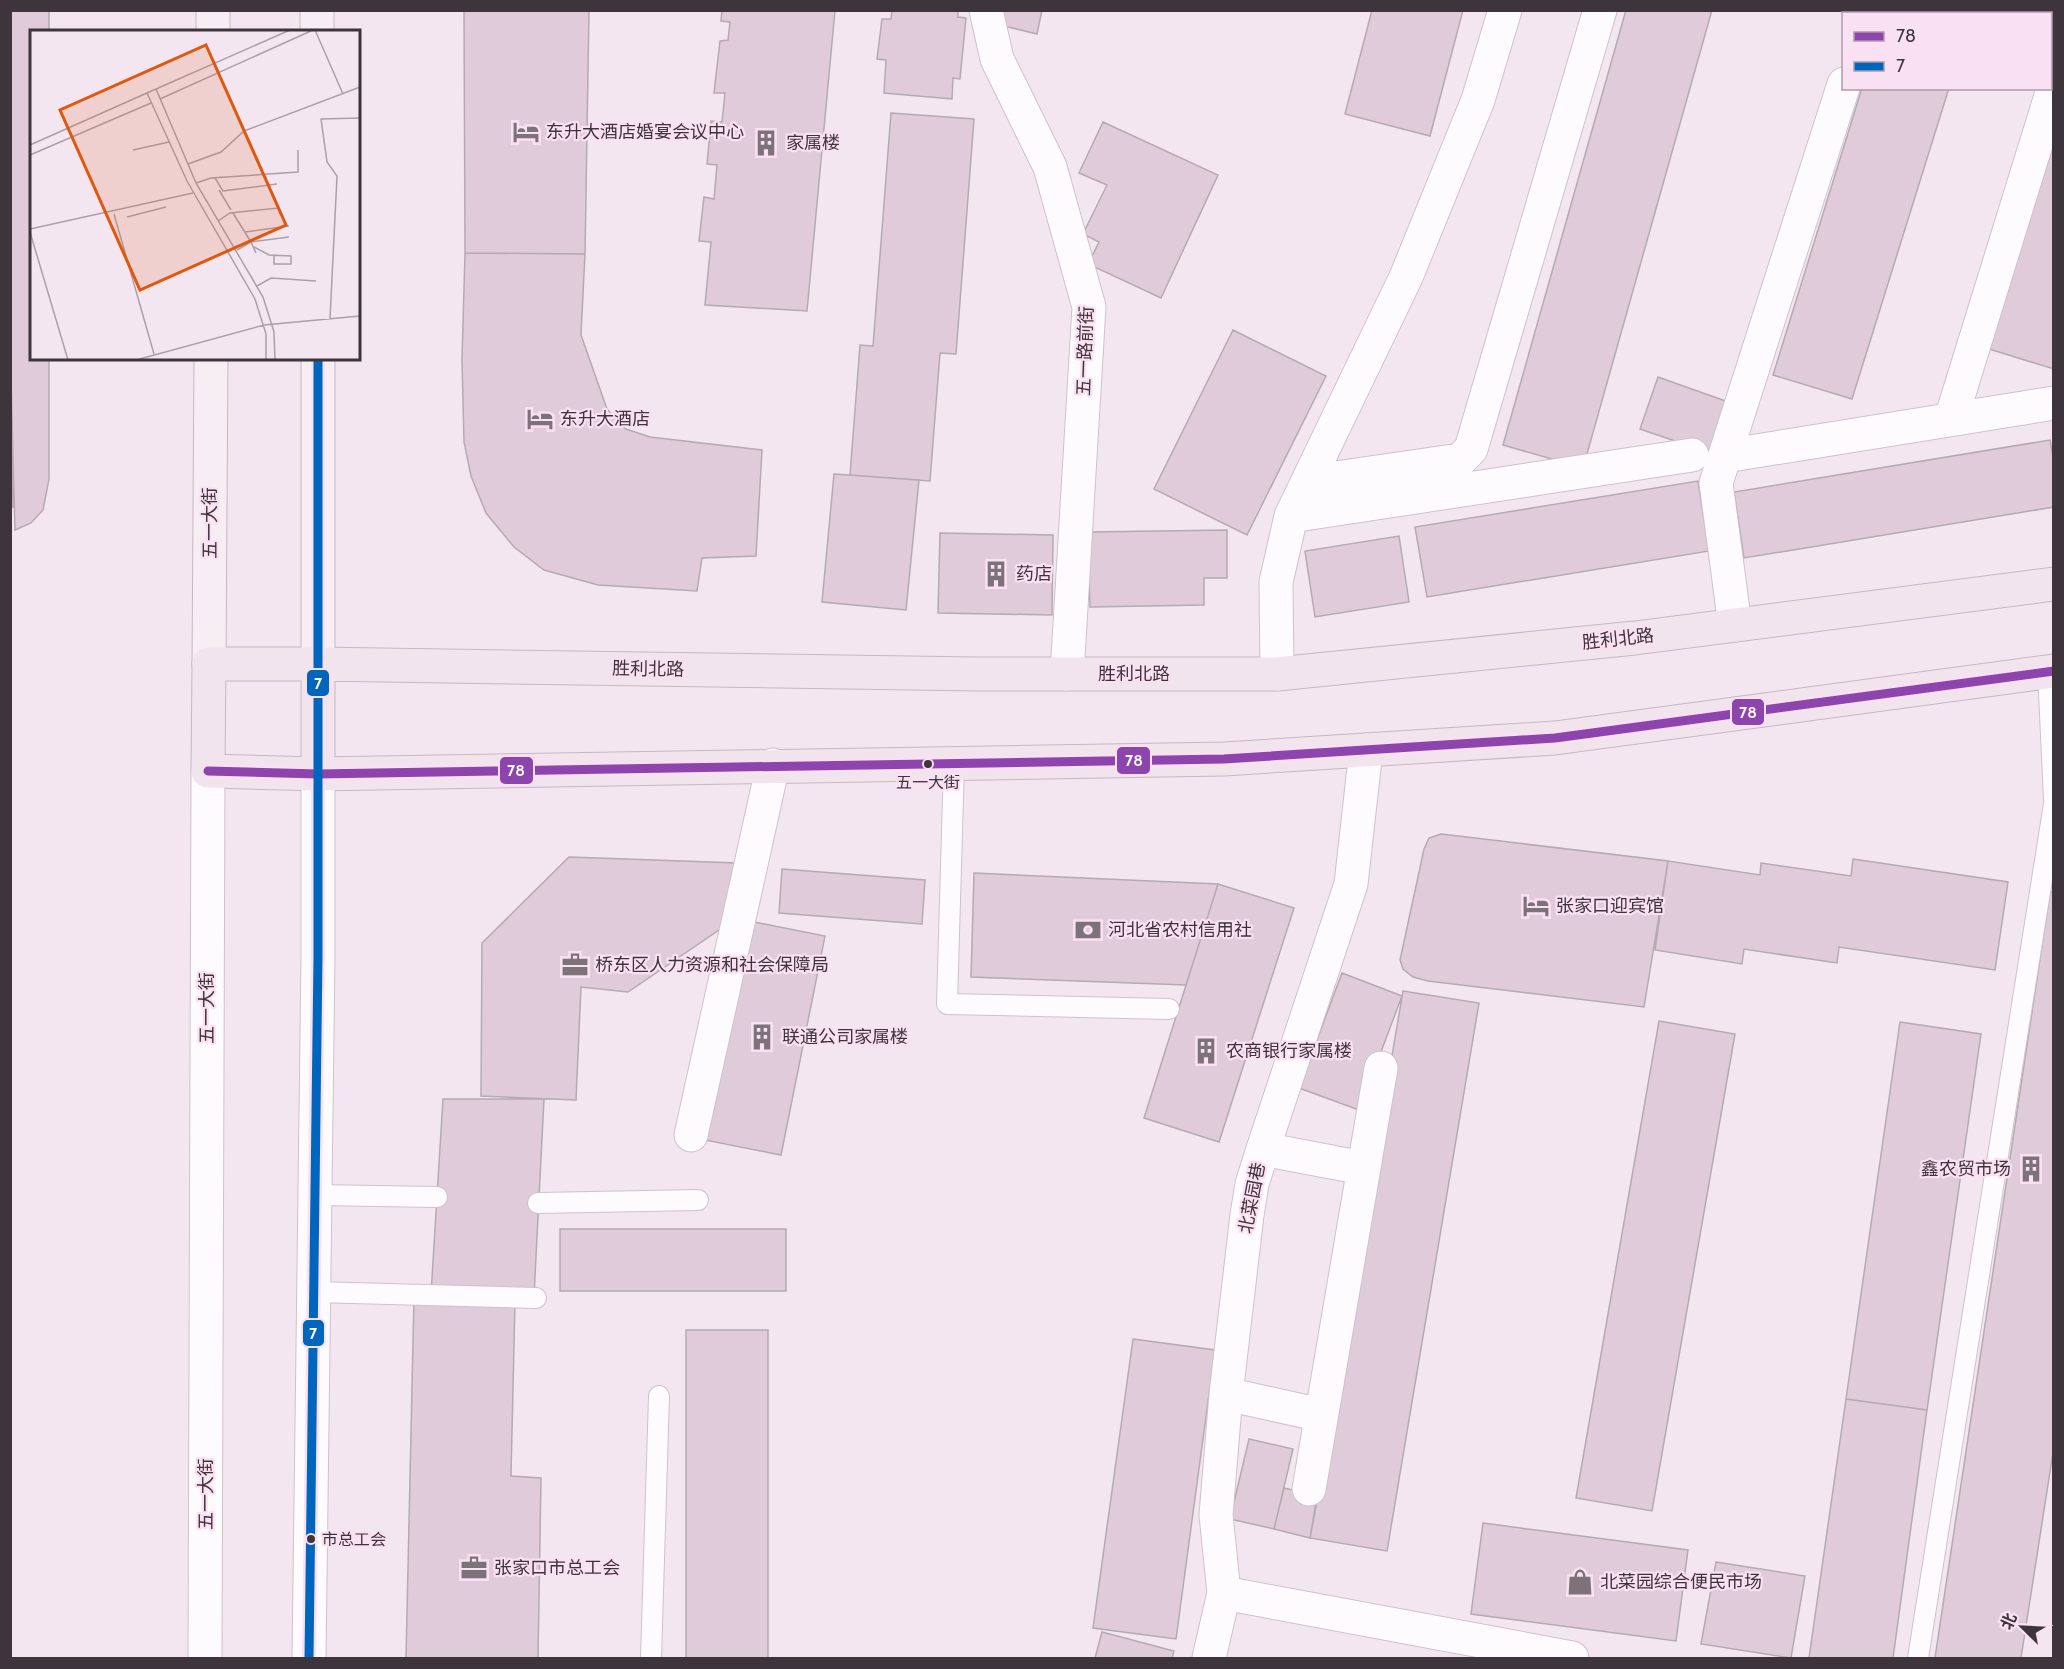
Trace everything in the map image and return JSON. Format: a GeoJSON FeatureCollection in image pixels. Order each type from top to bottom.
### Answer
{"type":"FeatureCollection","features":[{"type":"Feature","properties":{"kind":"highway","name":"胜利北路"},"geometry":{"type":"LineString","coordinates":[[209,664],[1067,674],[1277,674],[1635,638],[2054,584]]}},
{"type":"Feature","properties":{"kind":"highway","name":"五一大街"},"geometry":{"type":"LineString","coordinates":[[208,771],[209,664]]}},
{"type":"Feature","properties":{"kind":"highway"},"geometry":{"type":"LineString","coordinates":[[318,664],[318,774]]}},
{"type":"Feature","properties":{"kind":"highway"},"geometry":{"type":"LineString","coordinates":[[208,771],[318,774],[1224,759],[1555,738],[2051,672]]}},
{"type":"Feature","properties":{"kind":"main road"},"geometry":{"type":"LineString","coordinates":[[213,10],[213,30]]}},
{"type":"Feature","properties":{"kind":"main road"},"geometry":{"type":"LineString","coordinates":[[317,10],[317,30]]}},
{"type":"Feature","properties":{"kind":"main road","name":"五一大街"},"geometry":{"type":"LineString","coordinates":[[209,664],[211,360]]}},
{"type":"Feature","properties":{"kind":"main road"},"geometry":{"type":"LineString","coordinates":[[318,360],[318,664]]}},
{"type":"Feature","properties":{"kind":"street","name":"五一路前街"},"geometry":{"type":"LineString","coordinates":[[986,10],[997,59],[1050,166],[1089,307],[1067,674]]}},
{"type":"Feature","properties":{"kind":"street"},"geometry":{"type":"LineString","coordinates":[[1277,674],[1276,582],[1291,516],[1406,276],[1478,100],[1505,10]]}},
{"type":"Feature","properties":{"kind":"street"},"geometry":{"type":"LineString","coordinates":[[1308,482],[1460,460],[1471,449],[1600,10]]}},
{"type":"Feature","properties":{"kind":"street"},"geometry":{"type":"LineString","coordinates":[[1952,419],[2054,86]]}},
{"type":"Feature","properties":{"kind":"street"},"geometry":{"type":"LineString","coordinates":[[1735,625],[1716,483],[1842,90]]}},
{"type":"Feature","properties":{"kind":"street"},"geometry":{"type":"LineString","coordinates":[[1725,456],[2054,403]]}},
{"type":"Feature","properties":{"kind":"street"},"geometry":{"type":"LineString","coordinates":[[1291,516],[1692,455]]}},
{"type":"Feature","properties":{"kind":"street","name":"北菜园巷"},"geometry":{"type":"LineString","coordinates":[[1209,1659],[1224,1593],[1216,1515],[1226,1394],[1252,1184],[1351,884],[1366,750]]}},
{"type":"Feature","properties":{"kind":"street"},"geometry":{"type":"LineString","coordinates":[[691,1136],[773,765]]}},
{"type":"Feature","properties":{"kind":"street","name":"五一大街"},"geometry":{"type":"LineString","coordinates":[[205,1659],[208,771]]}},
{"type":"Feature","properties":{"kind":"street"},"geometry":{"type":"LineString","coordinates":[[309,1659],[318,957],[318,774]]}},
{"type":"Feature","properties":{"kind":"street"},"geometry":{"type":"LineString","coordinates":[[1309,1488],[1381,1068]]}},
{"type":"Feature","properties":{"kind":"street"},"geometry":{"type":"LineString","coordinates":[[1263,1149],[1363,1168]]}},
{"type":"Feature","properties":{"kind":"street"},"geometry":{"type":"LineString","coordinates":[[1226,1394],[1321,1415]]}},
{"type":"Feature","properties":{"kind":"street"},"geometry":{"type":"LineString","coordinates":[[1224,1593],[1572,1659]]}},
{"type":"Feature","properties":{"kind":"lane"},"geometry":{"type":"LineString","coordinates":[[2051,672],[2054,799]]}},
{"type":"Feature","properties":{"kind":"lane"},"geometry":{"type":"LineString","coordinates":[[954,763],[947,1004],[1169,1009]]}},
{"type":"Feature","properties":{"kind":"lane"},"geometry":{"type":"LineString","coordinates":[[1918,1659],[2048,880],[2054,804]]}},
{"type":"Feature","properties":{"kind":"lane"},"geometry":{"type":"LineString","coordinates":[[315,1195],[437,1197]]}},
{"type":"Feature","properties":{"kind":"lane"},"geometry":{"type":"LineString","coordinates":[[538,1203],[698,1200]]}},
{"type":"Feature","properties":{"kind":"lane"},"geometry":{"type":"LineString","coordinates":[[314,1292],[536,1298]]}},
{"type":"Feature","properties":{"kind":"lane"},"geometry":{"type":"LineString","coordinates":[[651,1659],[659,1396]]}},
{"type":"Feature","properties":{"kind":"building"},"geometry":{"type":"Polygon","coordinates":[[[10,10],[49,10],[49,30],[30,30],[30,360],[49,360],[49,479],[43,510],[31,523],[15,530],[10,343],[10,10]]]}},
{"type":"Feature","properties":{"kind":"building","name":"东升大酒店婚宴会议中心"},"geometry":{"type":"Polygon","coordinates":[[[464,10],[589,10],[585,254],[465,253],[464,10]]]}},
{"type":"Feature","properties":{"kind":"building","name":"家属楼"},"geometry":{"type":"Polygon","coordinates":[[[722,10],[835,10],[807,311],[705,305],[711,242],[699,241],[704,197],[714,199],[717,165],[707,164],[711,121],[722,122],[725,93],[714,93],[720,41],[728,40],[730,22],[721,21],[722,10]]]}},
{"type":"Feature","properties":{"kind":"building"},"geometry":{"type":"Polygon","coordinates":[[[892,10],[958,10],[958,17],[966,18],[960,79],[953,78],[952,99],[884,93],[886,60],[877,59],[882,19],[891,19],[892,10]]]}},
{"type":"Feature","properties":{"kind":"building"},"geometry":{"type":"Polygon","coordinates":[[[1000,10],[1042,10],[1037,34],[996,24],[1000,10]]]}},
{"type":"Feature","properties":{"kind":"building"},"geometry":{"type":"Polygon","coordinates":[[[1372,10],[1463,10],[1430,136],[1345,114],[1372,10]]]}},
{"type":"Feature","properties":{"kind":"building"},"geometry":{"type":"Polygon","coordinates":[[[1626,10],[1712,10],[1583,468],[1503,445],[1626,10]]]}},
{"type":"Feature","properties":{"kind":"building"},"geometry":{"type":"Polygon","coordinates":[[[1886,10],[1927,10],[1932,12],[1886,12],[1886,10]]]}},
{"type":"Feature","properties":{"kind":"building"},"geometry":{"type":"Polygon","coordinates":[[[1861,90],[1948,90],[1852,399],[1773,375],[1861,90]]]}},
{"type":"Feature","properties":{"kind":"building"},"geometry":{"type":"Polygon","coordinates":[[[891,113],[974,119],[956,354],[940,353],[930,481],[850,475],[860,345],[873,346],[891,113]]]}},
{"type":"Feature","properties":{"kind":"building"},"geometry":{"type":"Polygon","coordinates":[[[1103,122],[1218,175],[1161,298],[1088,264],[1099,242],[1083,234],[1107,185],[1079,173],[1103,122]]]}},
{"type":"Feature","properties":{"kind":"building"},"geometry":{"type":"Polygon","coordinates":[[[2054,142],[2054,369],[1989,349],[2054,142]]]}},
{"type":"Feature","properties":{"kind":"building","name":"东升大酒店"},"geometry":{"type":"Polygon","coordinates":[[[465,253],[585,254],[581,335],[607,409],[626,429],[650,437],[762,450],[756,556],[702,558],[697,591],[598,585],[544,570],[514,547],[486,513],[471,476],[464,442],[462,360],[465,253]]]}},
{"type":"Feature","properties":{"kind":"building"},"geometry":{"type":"Polygon","coordinates":[[[1233,330],[1326,376],[1247,535],[1154,489],[1233,330]]]}},
{"type":"Feature","properties":{"kind":"building"},"geometry":{"type":"Polygon","coordinates":[[[10,343],[13,507],[10,507],[10,343]]]}},
{"type":"Feature","properties":{"kind":"building"},"geometry":{"type":"Polygon","coordinates":[[[1658,377],[1734,404],[1716,455],[1640,429],[1658,377]]]}},
{"type":"Feature","properties":{"kind":"building"},"geometry":{"type":"Polygon","coordinates":[[[2050,440],[2054,463],[2054,507],[1744,558],[1734,492],[2050,440]]]}},
{"type":"Feature","properties":{"kind":"building"},"geometry":{"type":"Polygon","coordinates":[[[834,474],[919,480],[906,610],[822,602],[834,474]]]}},
{"type":"Feature","properties":{"kind":"building"},"geometry":{"type":"Polygon","coordinates":[[[1698,481],[1709,551],[1427,597],[1415,527],[1698,481]]]}},
{"type":"Feature","properties":{"kind":"building"},"geometry":{"type":"Polygon","coordinates":[[[1227,530],[1227,578],[1204,578],[1204,605],[1090,607],[1088,532],[1227,530]]]}},
{"type":"Feature","properties":{"kind":"building","name":"药店"},"geometry":{"type":"Polygon","coordinates":[[[940,533],[1053,535],[1052,615],[938,613],[940,533]]]}},
{"type":"Feature","properties":{"kind":"building"},"geometry":{"type":"Polygon","coordinates":[[[1399,536],[1409,602],[1315,617],[1305,551],[1399,536]]]}},
{"type":"Feature","properties":{"kind":"building","name":"张家口迎宾馆"},"geometry":{"type":"Polygon","coordinates":[[[1441,834],[1668,861],[1644,1007],[1428,981],[1413,977],[1403,969],[1400,960],[1424,849],[1429,838],[1441,834]]]}},
{"type":"Feature","properties":{"kind":"building","name":"桥东区人力资源和社会保障局"},"geometry":{"type":"Polygon","coordinates":[[[569,857],[738,863],[735,919],[628,992],[581,987],[576,1100],[481,1096],[482,943],[569,857]]]}},
{"type":"Feature","properties":{"kind":"building"},"geometry":{"type":"Polygon","coordinates":[[[1853,859],[2008,882],[1995,970],[1839,947],[1837,963],[1744,949],[1742,964],[1655,950],[1668,861],[1760,875],[1761,863],[1851,876],[1853,859]]]}},
{"type":"Feature","properties":{"kind":"building"},"geometry":{"type":"Polygon","coordinates":[[[782,869],[925,880],[922,924],[779,913],[782,869]]]}},
{"type":"Feature","properties":{"kind":"building","name":"河北省农村信用社"},"geometry":{"type":"Polygon","coordinates":[[[974,873],[1218,884],[1186,985],[971,977],[974,873]]]}},
{"type":"Feature","properties":{"kind":"building","name":"农商银行家属楼"},"geometry":{"type":"Polygon","coordinates":[[[1218,884],[1294,908],[1219,1142],[1144,1118],[1218,884]]]}},
{"type":"Feature","properties":{"kind":"building","name":"鑫农贸市场"},"geometry":{"type":"Polygon","coordinates":[[[2050,892],[2054,892],[2054,1446],[2021,1658],[1935,1658],[2050,892]]]}},
{"type":"Feature","properties":{"kind":"building","name":"联通公司家属楼"},"geometry":{"type":"Polygon","coordinates":[[[744,920],[825,936],[781,1155],[700,1139],[744,920]]]}},
{"type":"Feature","properties":{"kind":"building"},"geometry":{"type":"Polygon","coordinates":[[[1342,973],[1402,996],[1359,1110],[1299,1088],[1342,973]]]}},
{"type":"Feature","properties":{"kind":"building"},"geometry":{"type":"Polygon","coordinates":[[[1403,991],[1479,1003],[1387,1551],[1310,1538],[1403,991]]]}},
{"type":"Feature","properties":{"kind":"building"},"geometry":{"type":"Polygon","coordinates":[[[1659,1021],[1735,1034],[1652,1511],[1576,1498],[1659,1021]]]}},
{"type":"Feature","properties":{"kind":"building"},"geometry":{"type":"Polygon","coordinates":[[[1900,1022],[1981,1034],[1927,1410],[1846,1399],[1900,1022]]]}},
{"type":"Feature","properties":{"kind":"building"},"geometry":{"type":"Polygon","coordinates":[[[443,1099],[544,1099],[534,1296],[431,1294],[443,1099]]]}},
{"type":"Feature","properties":{"kind":"building"},"geometry":{"type":"Polygon","coordinates":[[[560,1229],[786,1229],[786,1291],[560,1291],[560,1229]]]}},
{"type":"Feature","properties":{"kind":"building","name":"张家口市总工会"},"geometry":{"type":"Polygon","coordinates":[[[414,1297],[515,1300],[511,1476],[541,1478],[538,1658],[406,1658],[414,1297]]]}},
{"type":"Feature","properties":{"kind":"building"},"geometry":{"type":"Polygon","coordinates":[[[686,1330],[768,1330],[768,1658],[686,1658],[686,1330]]]}},
{"type":"Feature","properties":{"kind":"building"},"geometry":{"type":"Polygon","coordinates":[[[1133,1339],[1215,1350],[1176,1639],[1093,1628],[1133,1339]]]}},
{"type":"Feature","properties":{"kind":"building"},"geometry":{"type":"Polygon","coordinates":[[[1846,1399],[1927,1410],[1893,1658],[1809,1658],[1846,1399]]]}},
{"type":"Feature","properties":{"kind":"building"},"geometry":{"type":"Polygon","coordinates":[[[1249,1439],[1293,1449],[1274,1529],[1230,1519],[1249,1439]]]}},
{"type":"Feature","properties":{"kind":"building"},"geometry":{"type":"Polygon","coordinates":[[[1284,1488],[1318,1496],[1310,1538],[1274,1529],[1284,1488]]]}},
{"type":"Feature","properties":{"kind":"building","name":"北菜园综合便民市场"},"geometry":{"type":"Polygon","coordinates":[[[1483,1523],[1688,1550],[1676,1641],[1471,1614],[1483,1523]]]}},
{"type":"Feature","properties":{"kind":"building"},"geometry":{"type":"Polygon","coordinates":[[[1716,1562],[1805,1576],[1791,1658],[1701,1644],[1716,1562]]]}},
{"type":"Feature","properties":{"kind":"building"},"geometry":{"type":"Polygon","coordinates":[[[1102,1632],[1174,1651],[1172,1658],[1095,1658],[1102,1632]]]}},
{"type":"Feature","properties":{"kind":"transit line","name":"7"},"geometry":{"type":"LineString","coordinates":[[309,1658],[318,957],[318,360]]}},
{"type":"Feature","properties":{"kind":"transit line","name":"78"},"geometry":{"type":"LineString","coordinates":[[208,771],[318,774],[1224,759],[1555,738],[2054,671]]}},
{"type":"Feature","properties":{"kind":"place","name":"东升大酒店婚宴会议中心"},"geometry":{"type":"Point","coordinates":[526,132]}},
{"type":"Feature","properties":{"kind":"place","name":"家属楼"},"geometry":{"type":"Point","coordinates":[766,143]}},
{"type":"Feature","properties":{"kind":"place","name":"东升大酒店"},"geometry":{"type":"Point","coordinates":[540,419]}},
{"type":"Feature","properties":{"kind":"place","name":"药店"},"geometry":{"type":"Point","coordinates":[996,574]}},
{"type":"Feature","properties":{"kind":"place","name":"五一大街"},"geometry":{"type":"Point","coordinates":[928,764]}},
{"type":"Feature","properties":{"kind":"place","name":"张家口迎宾馆"},"geometry":{"type":"Point","coordinates":[1536,906]}},
{"type":"Feature","properties":{"kind":"place","name":"河北省农村信用社"},"geometry":{"type":"Point","coordinates":[1088,930]}},
{"type":"Feature","properties":{"kind":"place","name":"桥东区人力资源和社会保障局"},"geometry":{"type":"Point","coordinates":[575,965]}},
{"type":"Feature","properties":{"kind":"place","name":"联通公司家属楼"},"geometry":{"type":"Point","coordinates":[762,1037]}},
{"type":"Feature","properties":{"kind":"place","name":"农商银行家属楼"},"geometry":{"type":"Point","coordinates":[1206,1051]}},
{"type":"Feature","properties":{"kind":"place","name":"鑫农贸市场"},"geometry":{"type":"Point","coordinates":[2031,1169]}},
{"type":"Feature","properties":{"kind":"place","name":"市总工会"},"geometry":{"type":"Point","coordinates":[311,1539]}},
{"type":"Feature","properties":{"kind":"place","name":"张家口市总工会"},"geometry":{"type":"Point","coordinates":[474,1568]}},
{"type":"Feature","properties":{"kind":"place","name":"北菜园综合便民市场"},"geometry":{"type":"Point","coordinates":[1580,1582]}}]}
